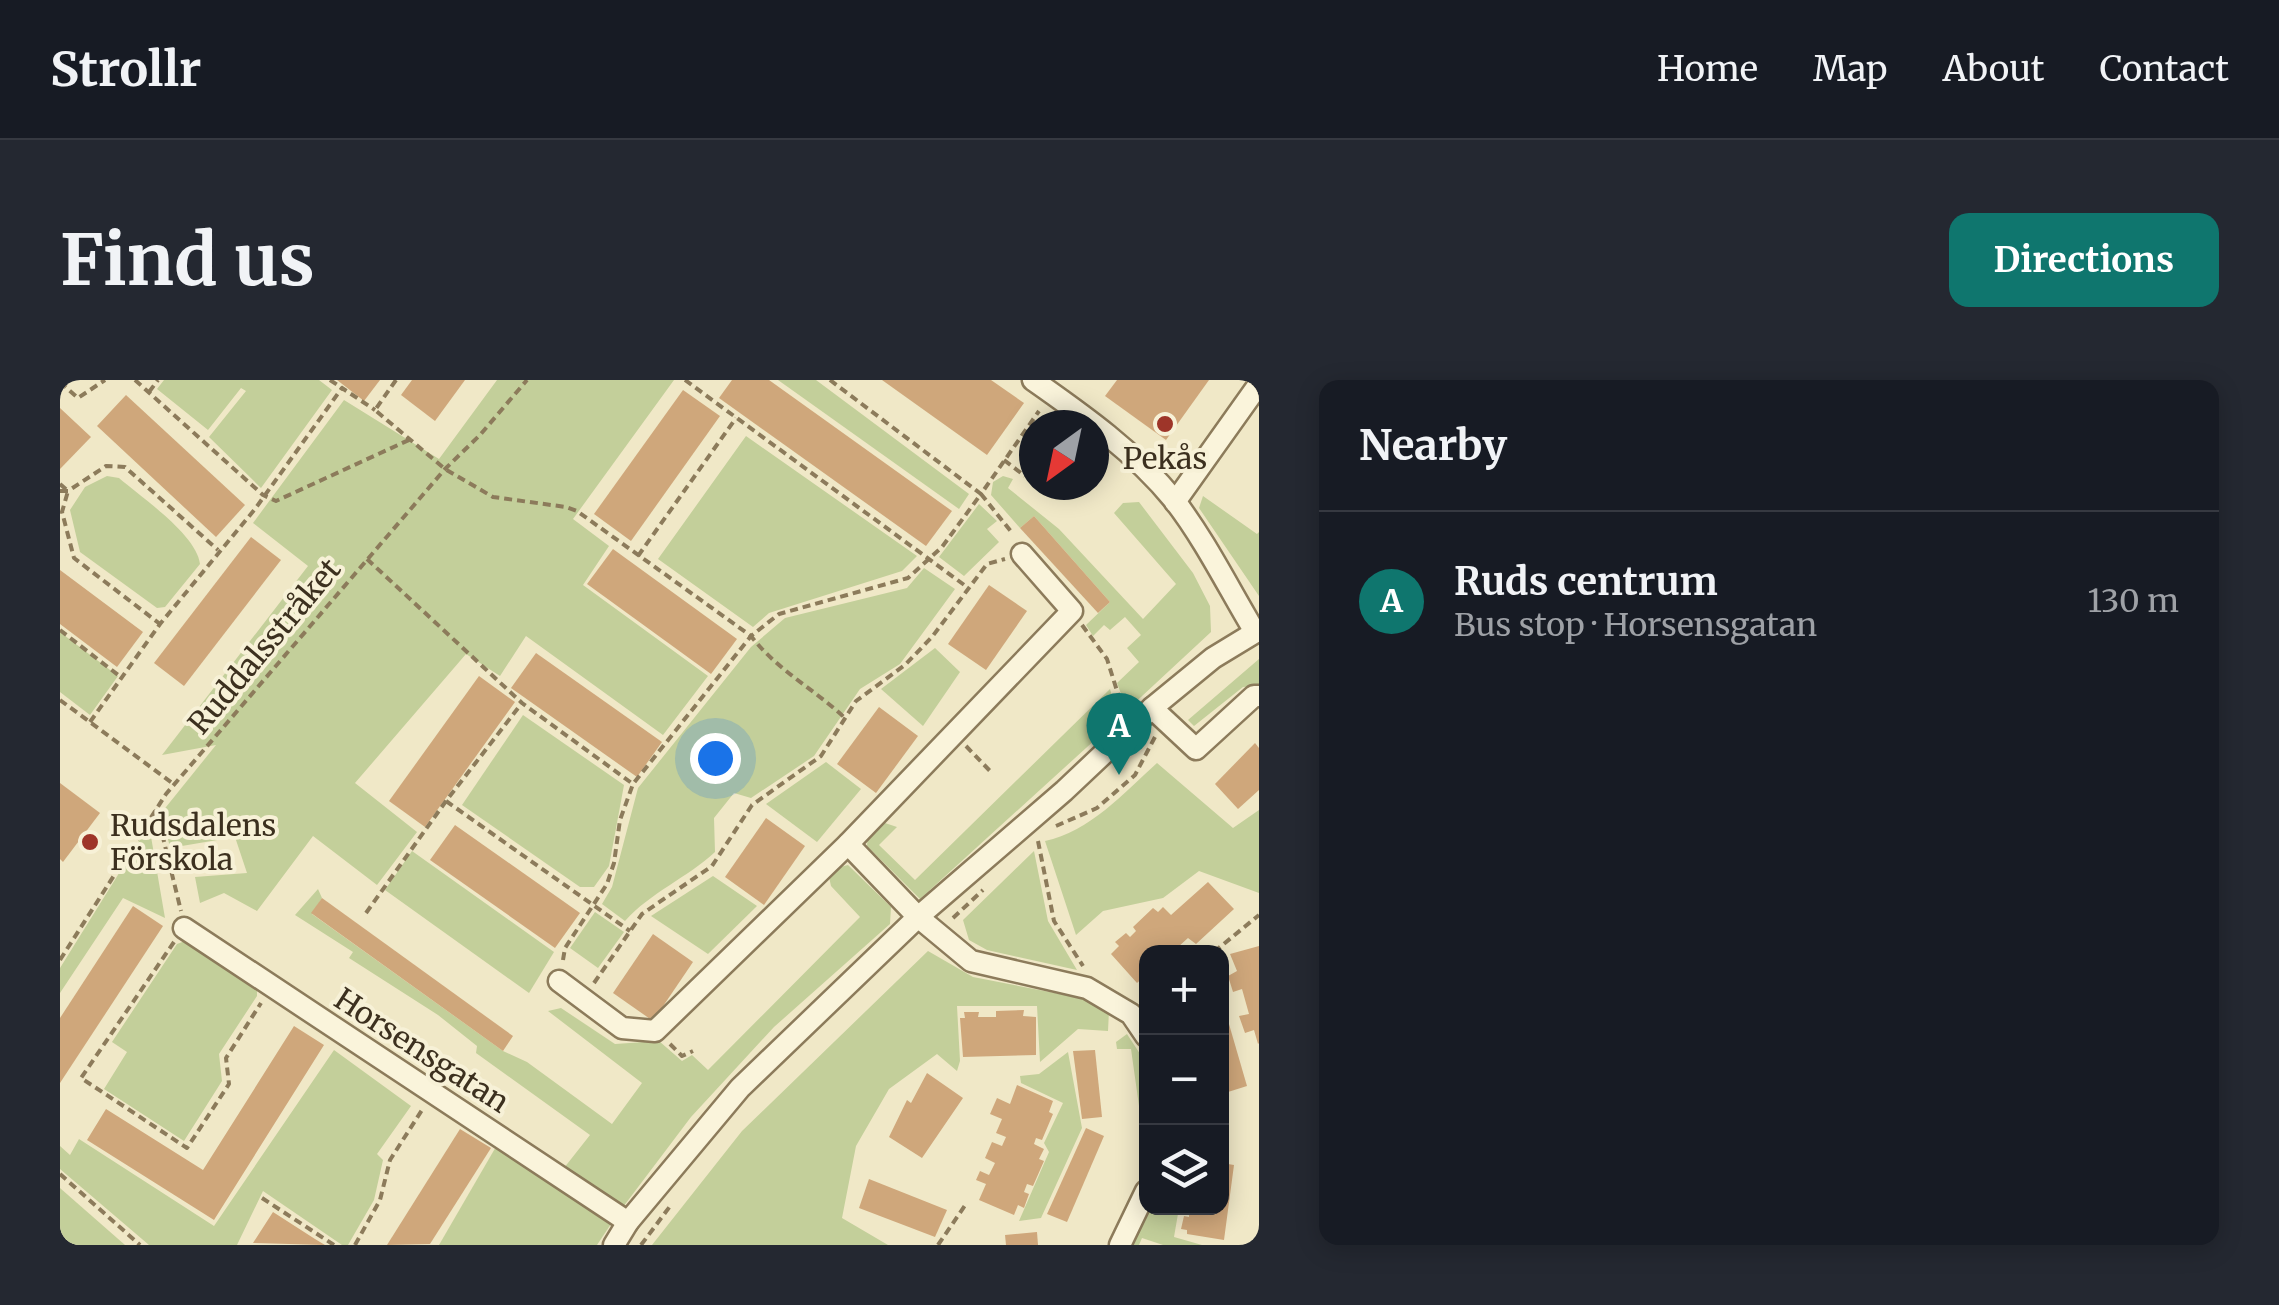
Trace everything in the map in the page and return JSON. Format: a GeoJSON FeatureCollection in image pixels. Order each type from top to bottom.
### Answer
{"type":"FeatureCollection","features":[{"type":"Feature","properties":{"kind":"street"},"geometry":{"type":"LineString","coordinates":[[614,1245],[628,1222],[740,1088],[918,918],[1152,708],[1213,658],[1257,631],[1175,502],[1138,462],[1033,380]]}},
{"type":"Feature","properties":{"kind":"street"},"geometry":{"type":"LineString","coordinates":[[1175,502],[1259,384]]}},
{"type":"Feature","properties":{"kind":"street"},"geometry":{"type":"LineString","coordinates":[[559,980],[622,1028],[656,1031],[848,844],[1072,611],[1022,554]]}},
{"type":"Feature","properties":{"kind":"street"},"geometry":{"type":"LineString","coordinates":[[1152,708],[1196,749],[1254,696],[1259,696]]}},
{"type":"Feature","properties":{"kind":"street"},"geometry":{"type":"LineString","coordinates":[[848,844],[918,918],[972,961],[1087,988],[1130,1014],[1145,1035]]}},
{"type":"Feature","properties":{"kind":"street","name":"Horsensgatan"},"geometry":{"type":"LineString","coordinates":[[184,928],[628,1222]]}},
{"type":"Feature","properties":{"kind":"street"},"geometry":{"type":"LineString","coordinates":[[1120,1245],[1139,1206]]}},
{"type":"Feature","properties":{"kind":"path"},"geometry":{"type":"LineString","coordinates":[[60,382],[78,398],[105,380]]}},
{"type":"Feature","properties":{"kind":"path"},"geometry":{"type":"LineString","coordinates":[[136,380],[263,495],[276,501],[411,439]]}},
{"type":"Feature","properties":{"kind":"path"},"geometry":{"type":"LineString","coordinates":[[148,392],[158,380]]}},
{"type":"Feature","properties":{"kind":"path"},"geometry":{"type":"LineString","coordinates":[[330,380],[375,410],[445,469],[493,497],[577,512],[751,636],[768,659],[819,693],[846,718]]}},
{"type":"Feature","properties":{"kind":"path"},"geometry":{"type":"LineString","coordinates":[[375,410],[396,380]]}},
{"type":"Feature","properties":{"kind":"path","name":"Ruddalsstråket"},"geometry":{"type":"LineString","coordinates":[[60,960],[174,785],[445,469],[527,380]]}},
{"type":"Feature","properties":{"kind":"path"},"geometry":{"type":"LineString","coordinates":[[685,380],[967,587]]}},
{"type":"Feature","properties":{"kind":"path"},"geometry":{"type":"LineString","coordinates":[[583,999],[642,914],[712,866],[752,804],[821,756],[856,702],[905,665],[932,637],[988,564],[1022,554],[1012,533],[981,494],[830,380]]}},
{"type":"Feature","properties":{"kind":"path"},"geometry":{"type":"LineString","coordinates":[[90,722],[160,624],[342,388]]}},
{"type":"Feature","properties":{"kind":"path"},"geometry":{"type":"LineString","coordinates":[[559,980],[565,948],[607,884],[632,784],[751,636],[779,614],[908,578],[942,548],[1052,393]]}},
{"type":"Feature","properties":{"kind":"path"},"geometry":{"type":"LineString","coordinates":[[638,556],[736,418]]}},
{"type":"Feature","properties":{"kind":"path"},"geometry":{"type":"LineString","coordinates":[[1004,460],[1019,471]]}},
{"type":"Feature","properties":{"kind":"path"},"geometry":{"type":"LineString","coordinates":[[160,624],[74,558],[62,512],[68,491],[106,466],[126,467],[218,550]]}},
{"type":"Feature","properties":{"kind":"path"},"geometry":{"type":"LineString","coordinates":[[60,487],[68,491]]}},
{"type":"Feature","properties":{"kind":"path"},"geometry":{"type":"LineString","coordinates":[[367,559],[522,704],[632,784]]}},
{"type":"Feature","properties":{"kind":"path"},"geometry":{"type":"LineString","coordinates":[[1072,611],[1107,659],[1130,729]]}},
{"type":"Feature","properties":{"kind":"path"},"geometry":{"type":"LineString","coordinates":[[60,630],[122,678]]}},
{"type":"Feature","properties":{"kind":"path"},"geometry":{"type":"LineString","coordinates":[[60,700],[174,785]]}},
{"type":"Feature","properties":{"kind":"path"},"geometry":{"type":"LineString","coordinates":[[366,913],[446,800],[522,704]]}},
{"type":"Feature","properties":{"kind":"path"},"geometry":{"type":"LineString","coordinates":[[1048,830],[1096,808],[1135,775],[1152,738],[1169,723]]}},
{"type":"Feature","properties":{"kind":"path"},"geometry":{"type":"LineString","coordinates":[[954,733],[991,772]]}},
{"type":"Feature","properties":{"kind":"path"},"geometry":{"type":"LineString","coordinates":[[446,800],[630,931]]}},
{"type":"Feature","properties":{"kind":"path"},"geometry":{"type":"LineString","coordinates":[[156,809],[184,928],[81,1078],[187,1148],[229,1084],[226,1058],[272,987]]}},
{"type":"Feature","properties":{"kind":"path"},"geometry":{"type":"LineString","coordinates":[[1038,839],[1054,920],[1087,973]]}},
{"type":"Feature","properties":{"kind":"path"},"geometry":{"type":"LineString","coordinates":[[938,934],[995,879]]}},
{"type":"Feature","properties":{"kind":"path"},"geometry":{"type":"LineString","coordinates":[[1223,945],[1259,915]]}},
{"type":"Feature","properties":{"kind":"path"},"geometry":{"type":"LineString","coordinates":[[656,1031],[682,1056],[694,1050]]}},
{"type":"Feature","properties":{"kind":"path"},"geometry":{"type":"LineString","coordinates":[[355,1245],[380,1200],[390,1160],[432,1093]]}},
{"type":"Feature","properties":{"kind":"path"},"geometry":{"type":"LineString","coordinates":[[60,1174],[140,1245]]}},
{"type":"Feature","properties":{"kind":"path"},"geometry":{"type":"LineString","coordinates":[[262,1198],[334,1245]]}},
{"type":"Feature","properties":{"kind":"path"},"geometry":{"type":"LineString","coordinates":[[640,1245],[676,1198]]}},
{"type":"Feature","properties":{"kind":"path"},"geometry":{"type":"LineString","coordinates":[[938,1245],[966,1204]]}},
{"type":"Feature","properties":{"kind":"green space"},"geometry":{"type":"Polygon","coordinates":[[[164,380],[319,380],[332,390],[261,488],[209,437],[246,391],[241,388],[208,430],[157,389],[164,380]]]}},
{"type":"Feature","properties":{"kind":"green space"},"geometry":{"type":"Polygon","coordinates":[[[497,380],[674,380],[573,519],[609,546],[583,585],[708,676],[663,735],[526,636],[500,676],[466,654],[355,783],[417,832],[377,885],[313,836],[257,911],[224,893],[200,903],[195,877],[247,873],[235,837],[170,848],[162,812],[216,745],[162,755],[308,566],[253,523],[344,400],[439,459],[497,380]]]}},
{"type":"Feature","properties":{"kind":"green space"},"geometry":{"type":"Polygon","coordinates":[[[778,380],[816,380],[969,494],[959,509],[778,380]]]}},
{"type":"Feature","properties":{"kind":"green space"},"geometry":{"type":"Polygon","coordinates":[[[746,436],[917,556],[902,571],[769,613],[753,627],[658,559],[746,436]]]}},
{"type":"Feature","properties":{"kind":"green space"},"geometry":{"type":"Polygon","coordinates":[[[107,476],[119,478],[154,506],[197,553],[200,564],[165,607],[157,608],[80,552],[70,510],[85,487],[107,476]]]}},
{"type":"Feature","properties":{"kind":"green space"},"geometry":{"type":"Polygon","coordinates":[[[1003,476],[1013,479],[1008,488],[1019,500],[1059,529],[1143,619],[1176,584],[1114,513],[1123,503],[1139,502],[1193,573],[1210,606],[1211,632],[1127,710],[1117,683],[1139,662],[1127,648],[1141,635],[1125,617],[1110,630],[1104,625],[1093,636],[1086,625],[1110,602],[1034,516],[1020,528],[991,495],[993,482],[1003,476]]]}},
{"type":"Feature","properties":{"kind":"green space"},"geometry":{"type":"Polygon","coordinates":[[[1203,496],[1259,532],[1259,596],[1199,508],[1203,496]]]}},
{"type":"Feature","properties":{"kind":"green space"},"geometry":{"type":"Polygon","coordinates":[[[979,504],[997,521],[987,529],[999,542],[964,576],[939,557],[979,504]]]}},
{"type":"Feature","properties":{"kind":"green space"},"geometry":{"type":"Polygon","coordinates":[[[924,568],[955,589],[900,664],[860,689],[814,756],[751,798],[734,793],[714,818],[715,852],[625,921],[602,904],[612,887],[638,788],[751,647],[785,618],[907,588],[924,568]]]}},
{"type":"Feature","properties":{"kind":"green space"},"geometry":{"type":"Polygon","coordinates":[[[60,632],[118,676],[90,715],[60,692],[60,632]]]}},
{"type":"Feature","properties":{"kind":"green space"},"geometry":{"type":"Polygon","coordinates":[[[935,648],[960,672],[923,726],[881,689],[935,648]]]}},
{"type":"Feature","properties":{"kind":"green space"},"geometry":{"type":"Polygon","coordinates":[[[1259,659],[1259,686],[1243,687],[1194,726],[1188,720],[1259,659]]]}},
{"type":"Feature","properties":{"kind":"green space"},"geometry":{"type":"Polygon","coordinates":[[[1110,689],[1119,718],[920,899],[867,846],[868,831],[879,821],[897,827],[879,845],[915,880],[1110,689]]]}},
{"type":"Feature","properties":{"kind":"green space"},"geometry":{"type":"Polygon","coordinates":[[[523,715],[624,785],[609,866],[594,887],[580,887],[462,805],[523,715]]]}},
{"type":"Feature","properties":{"kind":"green space"},"geometry":{"type":"Polygon","coordinates":[[[826,762],[861,789],[817,842],[766,804],[826,762]]]}},
{"type":"Feature","properties":{"kind":"green space"},"geometry":{"type":"Polygon","coordinates":[[[1157,763],[1233,828],[1259,810],[1259,893],[1199,871],[1163,898],[1103,911],[1076,935],[1045,841],[1091,820],[1157,763]]]}},
{"type":"Feature","properties":{"kind":"green space"},"geometry":{"type":"Polygon","coordinates":[[[149,825],[165,918],[123,898],[60,993],[60,968],[149,825]]]}},
{"type":"Feature","properties":{"kind":"green space"},"geometry":{"type":"Polygon","coordinates":[[[412,851],[554,952],[529,993],[385,890],[412,851]]]}},
{"type":"Feature","properties":{"kind":"green space"},"geometry":{"type":"Polygon","coordinates":[[[1034,851],[1048,921],[1077,970],[987,950],[969,940],[963,920],[1034,851]]]}},
{"type":"Feature","properties":{"kind":"green space"},"geometry":{"type":"Polygon","coordinates":[[[848,865],[891,907],[890,924],[774,1027],[691,1117],[620,1211],[564,1168],[590,1135],[476,1053],[477,1046],[438,1015],[349,958],[353,952],[295,915],[318,889],[322,898],[312,914],[612,1124],[642,1083],[548,1011],[561,1008],[615,1044],[659,1041],[682,1061],[692,1055],[708,1070],[860,917],[831,886],[829,877],[836,868],[848,865]]]}},
{"type":"Feature","properties":{"kind":"green space"},"geometry":{"type":"Polygon","coordinates":[[[713,876],[757,906],[708,954],[651,916],[713,876]]]}},
{"type":"Feature","properties":{"kind":"green space"},"geometry":{"type":"Polygon","coordinates":[[[595,912],[624,932],[598,968],[570,948],[595,912]]]}},
{"type":"Feature","properties":{"kind":"green space"},"geometry":{"type":"Polygon","coordinates":[[[185,941],[257,988],[257,996],[219,1054],[222,1081],[184,1141],[104,1089],[127,1052],[112,1042],[177,944],[185,941]]]}},
{"type":"Feature","properties":{"kind":"green space"},"geometry":{"type":"Polygon","coordinates":[[[928,951],[973,977],[1091,1000],[1109,1011],[1108,1031],[1078,1029],[1040,1062],[1037,1006],[957,1006],[957,1071],[937,1054],[889,1089],[856,1146],[842,1218],[888,1245],[652,1245],[742,1131],[928,951]]]}},
{"type":"Feature","properties":{"kind":"green space"},"geometry":{"type":"Polygon","coordinates":[[[1127,1034],[1139,1052],[1139,1106],[1131,1049],[1117,1049],[1116,1042],[1127,1034]]]}},
{"type":"Feature","properties":{"kind":"green space"},"geometry":{"type":"Polygon","coordinates":[[[334,1050],[411,1106],[377,1154],[383,1160],[374,1200],[348,1245],[342,1245],[263,1191],[237,1245],[149,1245],[60,1169],[60,1146],[70,1155],[79,1139],[214,1226],[334,1050]]]}},
{"type":"Feature","properties":{"kind":"green space"},"geometry":{"type":"Polygon","coordinates":[[[1068,1052],[1082,1128],[1041,1218],[1019,1221],[1049,1152],[1044,1143],[1063,1103],[1021,1083],[1020,1076],[1039,1074],[1068,1052]]]}},
{"type":"Feature","properties":{"kind":"green space"},"geometry":{"type":"Polygon","coordinates":[[[497,1145],[611,1224],[597,1245],[439,1245],[497,1145]]]}},
{"type":"Feature","properties":{"kind":"green space"},"geometry":{"type":"Polygon","coordinates":[[[60,1188],[125,1245],[60,1245],[60,1188]]]}},
{"type":"Feature","properties":{"kind":"green space"},"geometry":{"type":"Polygon","coordinates":[[[1147,1215],[1178,1215],[1174,1237],[1202,1245],[1163,1245],[1142,1238],[1139,1245],[1134,1245],[1132,1239],[1147,1215]]]}},
{"type":"Feature","properties":{"kind":"building"},"geometry":{"type":"Polygon","coordinates":[[[337,380],[380,380],[364,401],[337,380]]]}},
{"type":"Feature","properties":{"kind":"building"},"geometry":{"type":"Polygon","coordinates":[[[412,380],[465,380],[435,421],[401,395],[412,380]]]}},
{"type":"Feature","properties":{"kind":"building"},"geometry":{"type":"Polygon","coordinates":[[[732,380],[769,380],[952,511],[926,546],[719,398],[732,380]]]}},
{"type":"Feature","properties":{"kind":"building"},"geometry":{"type":"Polygon","coordinates":[[[882,380],[991,380],[1024,403],[987,455],[882,380]]]}},
{"type":"Feature","properties":{"kind":"building"},"geometry":{"type":"Polygon","coordinates":[[[1117,380],[1209,380],[1166,440],[1105,396],[1117,380]]]}},
{"type":"Feature","properties":{"kind":"building"},"geometry":{"type":"Polygon","coordinates":[[[683,390],[720,416],[631,541],[594,514],[683,390]]]}},
{"type":"Feature","properties":{"kind":"building"},"geometry":{"type":"Polygon","coordinates":[[[126,395],[245,505],[216,537],[97,426],[126,395]]]}},
{"type":"Feature","properties":{"kind":"building"},"geometry":{"type":"Polygon","coordinates":[[[60,408],[91,437],[60,469],[60,408]]]}},
{"type":"Feature","properties":{"kind":"building"},"geometry":{"type":"Polygon","coordinates":[[[1034,516],[1110,602],[1098,613],[1020,528],[1034,516]]]}},
{"type":"Feature","properties":{"kind":"building"},"geometry":{"type":"Polygon","coordinates":[[[251,537],[281,560],[184,686],[154,663],[251,537]]]}},
{"type":"Feature","properties":{"kind":"building"},"geometry":{"type":"Polygon","coordinates":[[[613,549],[737,639],[711,674],[587,584],[613,549]]]}},
{"type":"Feature","properties":{"kind":"building"},"geometry":{"type":"Polygon","coordinates":[[[60,570],[143,632],[117,667],[60,624],[60,570]]]}},
{"type":"Feature","properties":{"kind":"building"},"geometry":{"type":"Polygon","coordinates":[[[989,585],[1027,611],[986,670],[948,644],[989,585]]]}},
{"type":"Feature","properties":{"kind":"building"},"geometry":{"type":"Polygon","coordinates":[[[536,653],[662,742],[637,777],[511,688],[536,653]]]}},
{"type":"Feature","properties":{"kind":"building"},"geometry":{"type":"Polygon","coordinates":[[[479,676],[515,702],[425,827],[389,801],[479,676]]]}},
{"type":"Feature","properties":{"kind":"building"},"geometry":{"type":"Polygon","coordinates":[[[879,707],[918,736],[876,793],[837,764],[879,707]]]}},
{"type":"Feature","properties":{"kind":"building"},"geometry":{"type":"Polygon","coordinates":[[[1255,743],[1259,748],[1259,790],[1238,809],[1215,784],[1255,743]]]}},
{"type":"Feature","properties":{"kind":"building"},"geometry":{"type":"Polygon","coordinates":[[[60,783],[100,813],[63,862],[60,859],[60,783]]]}},
{"type":"Feature","properties":{"kind":"building"},"geometry":{"type":"Polygon","coordinates":[[[766,818],[805,846],[764,905],[725,877],[766,818]]]}},
{"type":"Feature","properties":{"kind":"building"},"geometry":{"type":"Polygon","coordinates":[[[455,825],[580,913],[555,948],[430,860],[455,825]]]}},
{"type":"Feature","properties":{"kind":"building"},"geometry":{"type":"Polygon","coordinates":[[[1208,882],[1234,909],[1196,944],[1188,938],[1180,945],[1139,945],[1137,983],[1111,954],[1119,946],[1115,942],[1126,933],[1130,937],[1136,931],[1133,927],[1153,908],[1158,912],[1163,907],[1171,915],[1208,882]]]}},
{"type":"Feature","properties":{"kind":"building"},"geometry":{"type":"Polygon","coordinates":[[[322,898],[513,1036],[503,1051],[311,913],[322,898]]]}},
{"type":"Feature","properties":{"kind":"building"},"geometry":{"type":"Polygon","coordinates":[[[133,906],[163,926],[60,1083],[60,1018],[133,906]]]}},
{"type":"Feature","properties":{"kind":"building"},"geometry":{"type":"Polygon","coordinates":[[[653,934],[693,962],[653,1021],[613,993],[653,934]]]}},
{"type":"Feature","properties":{"kind":"building"},"geometry":{"type":"Polygon","coordinates":[[[1259,946],[1258,1044],[1254,1030],[1245,1033],[1239,1016],[1249,1014],[1242,989],[1233,992],[1229,975],[1237,971],[1230,954],[1259,946]]]}},
{"type":"Feature","properties":{"kind":"building"},"geometry":{"type":"Polygon","coordinates":[[[1024,1010],[1023,1016],[1036,1017],[1036,1055],[963,1057],[960,1018],[965,1018],[964,1012],[996,1017],[996,1011],[1024,1010]]]}},
{"type":"Feature","properties":{"kind":"building"},"geometry":{"type":"Polygon","coordinates":[[[1229,1024],[1247,1086],[1229,1092],[1229,1024]]]}},
{"type":"Feature","properties":{"kind":"building"},"geometry":{"type":"Polygon","coordinates":[[[294,1026],[324,1045],[214,1220],[87,1140],[106,1109],[203,1170],[294,1026]]]}},
{"type":"Feature","properties":{"kind":"building"},"geometry":{"type":"Polygon","coordinates":[[[1095,1050],[1102,1117],[1082,1119],[1073,1051],[1095,1050]]]}},
{"type":"Feature","properties":{"kind":"building"},"geometry":{"type":"Polygon","coordinates":[[[927,1073],[963,1098],[922,1158],[889,1137],[907,1100],[911,1103],[927,1073]]]}},
{"type":"Feature","properties":{"kind":"building"},"geometry":{"type":"Polygon","coordinates":[[[1017,1085],[1053,1101],[1049,1112],[1053,1114],[1042,1140],[1036,1138],[1034,1144],[1044,1149],[1039,1159],[1044,1161],[1033,1186],[1027,1184],[1024,1192],[1029,1194],[1024,1208],[1018,1205],[1014,1215],[979,1200],[986,1184],[976,1180],[980,1171],[989,1175],[995,1163],[985,1158],[992,1142],[1002,1146],[1006,1137],[996,1133],[1002,1119],[990,1114],[997,1098],[1010,1104],[1017,1085]]]}},
{"type":"Feature","properties":{"kind":"building"},"geometry":{"type":"Polygon","coordinates":[[[1086,1128],[1104,1136],[1067,1222],[1047,1214],[1086,1128]]]}},
{"type":"Feature","properties":{"kind":"building"},"geometry":{"type":"Polygon","coordinates":[[[460,1129],[491,1148],[430,1244],[387,1245],[460,1129]]]}},
{"type":"Feature","properties":{"kind":"building"},"geometry":{"type":"Polygon","coordinates":[[[1229,1164],[1234,1165],[1229,1202],[1229,1164]]]}},
{"type":"Feature","properties":{"kind":"building"},"geometry":{"type":"Polygon","coordinates":[[[869,1179],[947,1210],[935,1237],[859,1208],[869,1179]]]}},
{"type":"Feature","properties":{"kind":"building"},"geometry":{"type":"Polygon","coordinates":[[[273,1212],[315,1239],[325,1245],[253,1243],[273,1212]]]}},
{"type":"Feature","properties":{"kind":"building"},"geometry":{"type":"Polygon","coordinates":[[[1227,1215],[1224,1240],[1187,1234],[1187,1230],[1181,1229],[1184,1216],[1227,1215]]]}},
{"type":"Feature","properties":{"kind":"building"},"geometry":{"type":"Polygon","coordinates":[[[1037,1232],[1038,1245],[1006,1245],[1005,1235],[1037,1232]]]}},
{"type":"Feature","properties":{"kind":"place","name":"Pekås"},"geometry":{"type":"Point","coordinates":[1165,424]}},
{"type":"Feature","properties":{"kind":"place","name":"Ruds centrum"},"geometry":{"type":"Point","coordinates":[1119,775]}},
{"type":"Feature","properties":{"kind":"place","name":"Rudsdalens Förskola"},"geometry":{"type":"Point","coordinates":[90,842]}}]}
